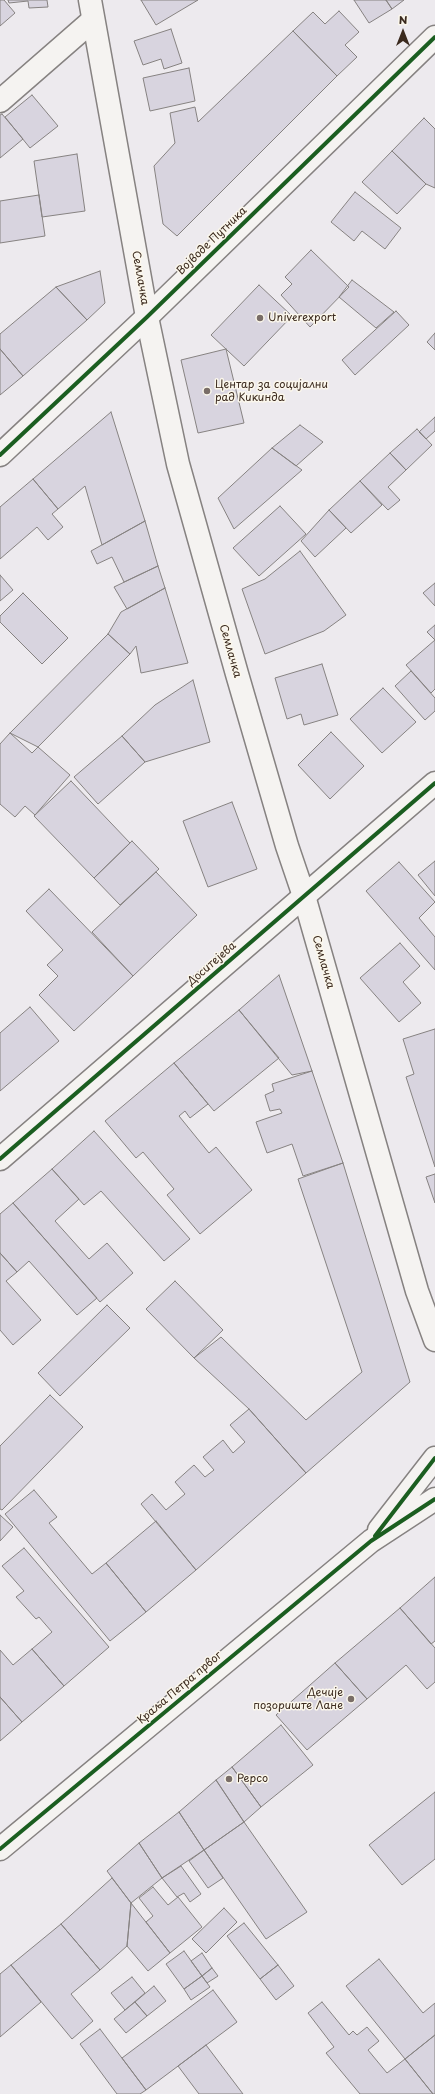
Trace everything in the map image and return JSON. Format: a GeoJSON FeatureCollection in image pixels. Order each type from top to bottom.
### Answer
{"type":"FeatureCollection","features":[{"type":"Feature","properties":{"kind":"street"},"geometry":{"type":"LineString","coordinates":[[0,101],[91,10]]}},
{"type":"Feature","properties":{"kind":"street","name":"Семлачка"},"geometry":{"type":"LineString","coordinates":[[91,10],[147,317],[178,464],[243,697],[287,846],[304,896],[417,1292],[435,1340]]}},
{"type":"Feature","properties":{"kind":"street","name":"Војводе Путника"},"geometry":{"type":"LineString","coordinates":[[0,454],[147,317],[435,37]]}},
{"type":"Feature","properties":{"kind":"street","name":"Доситејева"},"geometry":{"type":"LineString","coordinates":[[0,1159],[435,783]]}},
{"type":"Feature","properties":{"kind":"street","name":"Семлачка"},"geometry":{"type":"LineString","coordinates":[[417,1292],[435,1314]]}},
{"type":"Feature","properties":{"kind":"street","name":"Краља Петра првог"},"geometry":{"type":"LineString","coordinates":[[371,1541],[435,1458]]}},
{"type":"Feature","properties":{"kind":"street","name":"Краља Петра првог"},"geometry":{"type":"LineString","coordinates":[[0,1849],[371,1541],[435,1499]]}},
{"type":"Feature","properties":{"kind":"building"},"geometry":{"type":"Polygon","coordinates":[[[0,0],[4,0],[15,13],[0,26],[0,0]]]}},
{"type":"Feature","properties":{"kind":"building"},"geometry":{"type":"Polygon","coordinates":[[[8,0],[47,0],[48,7],[29,8],[28,1],[9,3],[8,0]]]}},
{"type":"Feature","properties":{"kind":"building"},"geometry":{"type":"Polygon","coordinates":[[[141,0],[198,0],[156,25],[141,0]]]}},
{"type":"Feature","properties":{"kind":"building"},"geometry":{"type":"Polygon","coordinates":[[[354,0],[386,0],[392,9],[369,23],[354,0]]]}},
{"type":"Feature","properties":{"kind":"building"},"geometry":{"type":"Polygon","coordinates":[[[386,0],[404,0],[392,9],[386,0]]]}},
{"type":"Feature","properties":{"kind":"building"},"geometry":{"type":"Polygon","coordinates":[[[339,11],[359,32],[345,45],[357,57],[337,76],[293,31],[313,12],[325,24],[339,11]]]}},
{"type":"Feature","properties":{"kind":"building"},"geometry":{"type":"Polygon","coordinates":[[[171,29],[182,63],[164,69],[161,59],[143,65],[134,41],[171,29]]]}},
{"type":"Feature","properties":{"kind":"building"},"geometry":{"type":"Polygon","coordinates":[[[293,31],[337,76],[177,236],[163,224],[154,166],[175,143],[170,113],[195,107],[198,122],[293,31]]]}},
{"type":"Feature","properties":{"kind":"building"},"geometry":{"type":"Polygon","coordinates":[[[189,68],[195,101],[150,111],[143,78],[189,68]]]}},
{"type":"Feature","properties":{"kind":"building"},"geometry":{"type":"Polygon","coordinates":[[[32,95],[58,126],[30,148],[5,117],[32,95]]]}},
{"type":"Feature","properties":{"kind":"building"},"geometry":{"type":"Polygon","coordinates":[[[2,114],[23,139],[0,158],[0,115],[2,114]]]}},
{"type":"Feature","properties":{"kind":"building"},"geometry":{"type":"Polygon","coordinates":[[[424,118],[435,129],[435,188],[426,184],[392,151],[424,118]]]}},
{"type":"Feature","properties":{"kind":"building"},"geometry":{"type":"Polygon","coordinates":[[[392,151],[426,184],[397,214],[362,182],[392,151]]]}},
{"type":"Feature","properties":{"kind":"building"},"geometry":{"type":"Polygon","coordinates":[[[77,154],[85,211],[42,217],[34,161],[77,154]]]}},
{"type":"Feature","properties":{"kind":"building"},"geometry":{"type":"Polygon","coordinates":[[[355,192],[401,228],[385,249],[362,231],[354,241],[331,222],[355,192]]]}},
{"type":"Feature","properties":{"kind":"building"},"geometry":{"type":"Polygon","coordinates":[[[39,195],[45,236],[0,243],[0,201],[39,195]]]}},
{"type":"Feature","properties":{"kind":"building"},"geometry":{"type":"Polygon","coordinates":[[[311,250],[349,287],[310,327],[281,295],[292,284],[285,277],[311,250]]]}},
{"type":"Feature","properties":{"kind":"building"},"geometry":{"type":"Polygon","coordinates":[[[100,271],[105,303],[87,320],[56,287],[100,271]]]}},
{"type":"Feature","properties":{"kind":"building"},"geometry":{"type":"Polygon","coordinates":[[[352,280],[394,312],[376,328],[339,297],[352,280]]]}},
{"type":"Feature","properties":{"kind":"building"},"geometry":{"type":"Polygon","coordinates":[[[259,285],[292,316],[244,366],[211,335],[259,285]]]}},
{"type":"Feature","properties":{"kind":"building"},"geometry":{"type":"Polygon","coordinates":[[[56,287],[87,320],[23,376],[0,349],[0,334],[56,287]]]}},
{"type":"Feature","properties":{"kind":"building"},"geometry":{"type":"Polygon","coordinates":[[[396,311],[409,325],[355,375],[342,360],[396,311]]]}},
{"type":"Feature","properties":{"kind":"building"},"geometry":{"type":"Polygon","coordinates":[[[435,333],[435,350],[427,342],[435,333]]]}},
{"type":"Feature","properties":{"kind":"building"},"geometry":{"type":"Polygon","coordinates":[[[0,349],[23,376],[0,395],[0,349]]]}},
{"type":"Feature","properties":{"kind":"building"},"geometry":{"type":"Polygon","coordinates":[[[226,349],[244,423],[198,433],[181,360],[226,349]]]}},
{"type":"Feature","properties":{"kind":"building"},"geometry":{"type":"Polygon","coordinates":[[[111,412],[145,521],[102,545],[85,486],[58,509],[33,479],[111,412]]]}},
{"type":"Feature","properties":{"kind":"building"},"geometry":{"type":"Polygon","coordinates":[[[435,417],[435,431],[426,439],[419,432],[435,417]]]}},
{"type":"Feature","properties":{"kind":"building"},"geometry":{"type":"Polygon","coordinates":[[[300,425],[323,442],[296,466],[272,448],[300,425]]]}},
{"type":"Feature","properties":{"kind":"building"},"geometry":{"type":"Polygon","coordinates":[[[417,429],[432,445],[406,470],[390,453],[417,429]]]}},
{"type":"Feature","properties":{"kind":"building"},"geometry":{"type":"Polygon","coordinates":[[[272,448],[302,470],[234,529],[218,498],[272,448]]]}},
{"type":"Feature","properties":{"kind":"building"},"geometry":{"type":"Polygon","coordinates":[[[390,453],[406,470],[388,487],[400,500],[388,510],[360,481],[390,453]]]}},
{"type":"Feature","properties":{"kind":"building"},"geometry":{"type":"Polygon","coordinates":[[[33,479],[58,509],[52,514],[63,527],[48,540],[37,527],[0,559],[0,507],[33,479]]]}},
{"type":"Feature","properties":{"kind":"building"},"geometry":{"type":"Polygon","coordinates":[[[360,481],[382,505],[351,533],[329,510],[360,481]]]}},
{"type":"Feature","properties":{"kind":"building"},"geometry":{"type":"Polygon","coordinates":[[[280,506],[306,534],[259,576],[233,548],[280,506]]]}},
{"type":"Feature","properties":{"kind":"building"},"geometry":{"type":"Polygon","coordinates":[[[329,510],[346,528],[315,557],[301,541],[329,510]]]}},
{"type":"Feature","properties":{"kind":"building"},"geometry":{"type":"Polygon","coordinates":[[[145,521],[158,566],[124,582],[112,557],[97,564],[91,551],[145,521]]]}},
{"type":"Feature","properties":{"kind":"building"},"geometry":{"type":"Polygon","coordinates":[[[300,551],[346,615],[324,631],[265,654],[242,589],[265,579],[300,551]]]}},
{"type":"Feature","properties":{"kind":"building"},"geometry":{"type":"Polygon","coordinates":[[[158,566],[165,588],[127,609],[114,587],[158,566]]]}},
{"type":"Feature","properties":{"kind":"building"},"geometry":{"type":"Polygon","coordinates":[[[0,575],[13,590],[0,601],[0,575]]]}},
{"type":"Feature","properties":{"kind":"building"},"geometry":{"type":"Polygon","coordinates":[[[435,583],[435,606],[423,593],[435,583]]]}},
{"type":"Feature","properties":{"kind":"building"},"geometry":{"type":"Polygon","coordinates":[[[165,588],[188,663],[141,673],[136,646],[130,654],[108,634],[121,612],[165,588]]]}},
{"type":"Feature","properties":{"kind":"building"},"geometry":{"type":"Polygon","coordinates":[[[23,593],[68,638],[42,664],[0,622],[0,616],[23,593]]]}},
{"type":"Feature","properties":{"kind":"building"},"geometry":{"type":"Polygon","coordinates":[[[435,625],[435,640],[427,632],[435,625]]]}},
{"type":"Feature","properties":{"kind":"building"},"geometry":{"type":"Polygon","coordinates":[[[108,634],[130,654],[38,747],[10,733],[108,634]]]}},
{"type":"Feature","properties":{"kind":"building"},"geometry":{"type":"Polygon","coordinates":[[[435,640],[435,689],[431,693],[406,665],[435,640]]]}},
{"type":"Feature","properties":{"kind":"building"},"geometry":{"type":"Polygon","coordinates":[[[322,664],[338,715],[304,725],[301,714],[287,719],[275,678],[322,664]]]}},
{"type":"Feature","properties":{"kind":"building"},"geometry":{"type":"Polygon","coordinates":[[[411,671],[435,698],[435,711],[425,720],[395,686],[411,671]]]}},
{"type":"Feature","properties":{"kind":"building"},"geometry":{"type":"Polygon","coordinates":[[[193,680],[210,742],[145,762],[122,736],[155,705],[193,680]]]}},
{"type":"Feature","properties":{"kind":"building"},"geometry":{"type":"Polygon","coordinates":[[[383,688],[416,722],[382,753],[350,719],[383,688]]]}},
{"type":"Feature","properties":{"kind":"building"},"geometry":{"type":"Polygon","coordinates":[[[331,732],[364,766],[330,799],[298,765],[331,732]]]}},
{"type":"Feature","properties":{"kind":"building"},"geometry":{"type":"Polygon","coordinates":[[[10,733],[32,753],[38,747],[70,775],[35,815],[25,806],[15,817],[0,804],[0,744],[10,733]]]}},
{"type":"Feature","properties":{"kind":"building"},"geometry":{"type":"Polygon","coordinates":[[[122,736],[145,762],[98,804],[74,777],[122,736]]]}},
{"type":"Feature","properties":{"kind":"building"},"geometry":{"type":"Polygon","coordinates":[[[71,781],[130,843],[94,878],[34,816],[71,781]]]}},
{"type":"Feature","properties":{"kind":"building"},"geometry":{"type":"Polygon","coordinates":[[[232,802],[257,869],[208,887],[183,821],[232,802]]]}},
{"type":"Feature","properties":{"kind":"building"},"geometry":{"type":"Polygon","coordinates":[[[132,841],[159,869],[120,905],[94,878],[132,841]]]}},
{"type":"Feature","properties":{"kind":"building"},"geometry":{"type":"Polygon","coordinates":[[[435,861],[435,896],[418,875],[435,861]]]}},
{"type":"Feature","properties":{"kind":"building"},"geometry":{"type":"Polygon","coordinates":[[[399,862],[435,902],[419,918],[435,937],[435,970],[366,891],[399,862]]]}},
{"type":"Feature","properties":{"kind":"building"},"geometry":{"type":"Polygon","coordinates":[[[156,872],[197,915],[133,976],[92,932],[156,872]]]}},
{"type":"Feature","properties":{"kind":"building"},"geometry":{"type":"Polygon","coordinates":[[[49,889],[133,976],[74,1031],[39,995],[58,976],[47,965],[63,950],[26,911],[49,889]]]}},
{"type":"Feature","properties":{"kind":"building"},"geometry":{"type":"Polygon","coordinates":[[[400,943],[420,966],[403,982],[421,1003],[399,1022],[360,978],[400,943]]]}},
{"type":"Feature","properties":{"kind":"building"},"geometry":{"type":"Polygon","coordinates":[[[279,975],[312,1071],[292,1075],[239,1010],[279,975]]]}},
{"type":"Feature","properties":{"kind":"building"},"geometry":{"type":"Polygon","coordinates":[[[30,1007],[59,1041],[0,1091],[0,1033],[30,1007]]]}},
{"type":"Feature","properties":{"kind":"building"},"geometry":{"type":"Polygon","coordinates":[[[239,1010],[279,1058],[214,1111],[174,1063],[239,1010]]]}},
{"type":"Feature","properties":{"kind":"building"},"geometry":{"type":"Polygon","coordinates":[[[435,1029],[435,1167],[406,1077],[414,1074],[403,1039],[435,1029]]]}},
{"type":"Feature","properties":{"kind":"building"},"geometry":{"type":"Polygon","coordinates":[[[174,1063],[208,1104],[190,1118],[185,1111],[179,1116],[209,1153],[216,1147],[252,1190],[200,1234],[167,1195],[174,1189],[143,1152],[136,1158],[105,1121],[174,1063]]]}},
{"type":"Feature","properties":{"kind":"building"},"geometry":{"type":"Polygon","coordinates":[[[312,1071],[343,1163],[303,1176],[292,1144],[267,1153],[256,1122],[282,1113],[280,1109],[270,1111],[265,1095],[274,1091],[272,1084],[312,1071]]]}},
{"type":"Feature","properties":{"kind":"building"},"geometry":{"type":"Polygon","coordinates":[[[94,1131],[190,1239],[164,1261],[101,1191],[84,1205],[52,1169],[94,1131]]]}},
{"type":"Feature","properties":{"kind":"building"},"geometry":{"type":"Polygon","coordinates":[[[343,1163],[410,1382],[306,1473],[249,1409],[194,1358],[221,1337],[306,1420],[362,1372],[298,1179],[343,1163]]]}},
{"type":"Feature","properties":{"kind":"building"},"geometry":{"type":"Polygon","coordinates":[[[52,1169],[79,1199],[55,1221],[89,1259],[107,1243],[133,1273],[100,1302],[13,1203],[52,1169]]]}},
{"type":"Feature","properties":{"kind":"building"},"geometry":{"type":"Polygon","coordinates":[[[435,1174],[435,1203],[426,1177],[435,1174]]]}},
{"type":"Feature","properties":{"kind":"building"},"geometry":{"type":"Polygon","coordinates":[[[13,1203],[97,1298],[77,1315],[29,1261],[17,1272],[0,1253],[0,1214],[13,1203]]]}},
{"type":"Feature","properties":{"kind":"building"},"geometry":{"type":"Polygon","coordinates":[[[0,1253],[17,1272],[6,1281],[41,1320],[13,1345],[0,1330],[0,1253]]]}},
{"type":"Feature","properties":{"kind":"building"},"geometry":{"type":"Polygon","coordinates":[[[175,1281],[223,1330],[194,1358],[146,1309],[175,1281]]]}},
{"type":"Feature","properties":{"kind":"building"},"geometry":{"type":"Polygon","coordinates":[[[107,1305],[130,1328],[60,1396],[38,1373],[107,1305]]]}},
{"type":"Feature","properties":{"kind":"building"},"geometry":{"type":"Polygon","coordinates":[[[50,1395],[83,1427],[2,1510],[0,1509],[0,1446],[50,1395]]]}},
{"type":"Feature","properties":{"kind":"building"},"geometry":{"type":"Polygon","coordinates":[[[249,1409],[306,1473],[196,1570],[141,1504],[152,1494],[166,1510],[185,1494],[175,1482],[194,1465],[205,1477],[214,1470],[203,1457],[223,1440],[233,1453],[245,1442],[230,1425],[249,1409]]]}},
{"type":"Feature","properties":{"kind":"building"},"geometry":{"type":"Polygon","coordinates":[[[34,1490],[57,1517],[49,1523],[92,1574],[106,1563],[146,1612],[110,1641],[5,1514],[34,1490]]]}},
{"type":"Feature","properties":{"kind":"building"},"geometry":{"type":"Polygon","coordinates":[[[0,1515],[13,1527],[0,1541],[0,1515]]]}},
{"type":"Feature","properties":{"kind":"building"},"geometry":{"type":"Polygon","coordinates":[[[156,1521],[196,1570],[146,1612],[106,1563],[156,1521]]]}},
{"type":"Feature","properties":{"kind":"building"},"geometry":{"type":"Polygon","coordinates":[[[24,1548],[109,1647],[64,1686],[32,1649],[52,1632],[39,1617],[36,1619],[16,1597],[24,1591],[2,1566],[24,1548]]]}},
{"type":"Feature","properties":{"kind":"building"},"geometry":{"type":"Polygon","coordinates":[[[435,1577],[435,1641],[431,1644],[400,1608],[435,1577]]]}},
{"type":"Feature","properties":{"kind":"building"},"geometry":{"type":"Polygon","coordinates":[[[400,1608],[435,1648],[435,1682],[427,1689],[406,1665],[367,1699],[335,1663],[400,1608]]]}},
{"type":"Feature","properties":{"kind":"building"},"geometry":{"type":"Polygon","coordinates":[[[32,1649],[64,1686],[22,1722],[0,1697],[0,1650],[13,1665],[32,1649]]]}},
{"type":"Feature","properties":{"kind":"building"},"geometry":{"type":"Polygon","coordinates":[[[335,1663],[367,1699],[307,1750],[276,1715],[335,1663]]]}},
{"type":"Feature","properties":{"kind":"building"},"geometry":{"type":"Polygon","coordinates":[[[0,1697],[22,1722],[0,1741],[0,1697]]]}},
{"type":"Feature","properties":{"kind":"building"},"geometry":{"type":"Polygon","coordinates":[[[281,1725],[313,1765],[261,1807],[232,1767],[281,1725]]]}},
{"type":"Feature","properties":{"kind":"building"},"geometry":{"type":"Polygon","coordinates":[[[232,1767],[261,1807],[244,1822],[216,1780],[232,1767]]]}},
{"type":"Feature","properties":{"kind":"building"},"geometry":{"type":"Polygon","coordinates":[[[216,1780],[244,1822],[204,1850],[179,1812],[216,1780]]]}},
{"type":"Feature","properties":{"kind":"building"},"geometry":{"type":"Polygon","coordinates":[[[435,1792],[435,1859],[402,1885],[369,1845],[435,1792]]]}},
{"type":"Feature","properties":{"kind":"building"},"geometry":{"type":"Polygon","coordinates":[[[179,1812],[204,1850],[162,1878],[139,1843],[179,1812]]]}},
{"type":"Feature","properties":{"kind":"building"},"geometry":{"type":"Polygon","coordinates":[[[244,1822],[307,1912],[266,1939],[204,1850],[244,1822]]]}},
{"type":"Feature","properties":{"kind":"building"},"geometry":{"type":"Polygon","coordinates":[[[139,1843],[162,1878],[131,1903],[107,1871],[139,1843]]]}},
{"type":"Feature","properties":{"kind":"building"},"geometry":{"type":"Polygon","coordinates":[[[204,1850],[223,1878],[208,1888],[189,1861],[204,1850]]]}},
{"type":"Feature","properties":{"kind":"building"},"geometry":{"type":"Polygon","coordinates":[[[181,1866],[201,1894],[190,1902],[184,1893],[177,1897],[162,1878],[181,1866]]]}},
{"type":"Feature","properties":{"kind":"building"},"geometry":{"type":"Polygon","coordinates":[[[112,1878],[131,1903],[127,1946],[100,1970],[61,1924],[112,1878]]]}},
{"type":"Feature","properties":{"kind":"building"},"geometry":{"type":"Polygon","coordinates":[[[153,1887],[168,1905],[178,1897],[202,1927],[170,1953],[146,1922],[153,1916],[139,1898],[153,1887]]]}},
{"type":"Feature","properties":{"kind":"building"},"geometry":{"type":"Polygon","coordinates":[[[131,1903],[170,1953],[148,1971],[127,1946],[131,1903]]]}},
{"type":"Feature","properties":{"kind":"building"},"geometry":{"type":"Polygon","coordinates":[[[224,1908],[237,1922],[206,1953],[192,1939],[224,1908]]]}},
{"type":"Feature","properties":{"kind":"building"},"geometry":{"type":"Polygon","coordinates":[[[244,1923],[278,1965],[260,1979],[227,1936],[244,1923]]]}},
{"type":"Feature","properties":{"kind":"building"},"geometry":{"type":"Polygon","coordinates":[[[61,1924],[100,1970],[71,1994],[93,2021],[72,2039],[11,1965],[61,1924]]]}},
{"type":"Feature","properties":{"kind":"building"},"geometry":{"type":"Polygon","coordinates":[[[184,1951],[202,1976],[184,1989],[166,1964],[184,1951]]]}},
{"type":"Feature","properties":{"kind":"building"},"geometry":{"type":"Polygon","coordinates":[[[202,1953],[212,1968],[202,1976],[191,1961],[202,1953]]]}},
{"type":"Feature","properties":{"kind":"building"},"geometry":{"type":"Polygon","coordinates":[[[379,1959],[423,2013],[435,2003],[435,2035],[405,2059],[346,1986],[379,1959]]]}},
{"type":"Feature","properties":{"kind":"building"},"geometry":{"type":"Polygon","coordinates":[[[11,1965],[41,2002],[0,2037],[0,1974],[11,1965]]]}},
{"type":"Feature","properties":{"kind":"building"},"geometry":{"type":"Polygon","coordinates":[[[278,1965],[294,1986],[276,2000],[260,1979],[278,1965]]]}},
{"type":"Feature","properties":{"kind":"building"},"geometry":{"type":"Polygon","coordinates":[[[212,1968],[218,1976],[207,1983],[202,1976],[212,1968]]]}},
{"type":"Feature","properties":{"kind":"building"},"geometry":{"type":"Polygon","coordinates":[[[202,1976],[210,1987],[191,2000],[184,1989],[202,1976]]]}},
{"type":"Feature","properties":{"kind":"building"},"geometry":{"type":"Polygon","coordinates":[[[132,1977],[145,1993],[125,2010],[111,1993],[132,1977]]]}},
{"type":"Feature","properties":{"kind":"building"},"geometry":{"type":"Polygon","coordinates":[[[154,1986],[166,2001],[147,2016],[135,2002],[154,1986]]]}},
{"type":"Feature","properties":{"kind":"building"},"geometry":{"type":"Polygon","coordinates":[[[213,1990],[237,2022],[146,2090],[122,2058],[213,1990]]]}},
{"type":"Feature","properties":{"kind":"building"},"geometry":{"type":"Polygon","coordinates":[[[135,2002],[147,2016],[126,2033],[114,2019],[135,2002]]]}},
{"type":"Feature","properties":{"kind":"building"},"geometry":{"type":"Polygon","coordinates":[[[322,2002],[349,2035],[353,2031],[357,2035],[367,2027],[379,2041],[368,2050],[387,2073],[405,2059],[433,2094],[360,2094],[326,2053],[334,2047],[308,2013],[322,2002]]]}},
{"type":"Feature","properties":{"kind":"building"},"geometry":{"type":"Polygon","coordinates":[[[100,2029],[146,2090],[140,2094],[117,2094],[80,2044],[100,2029]]]}},
{"type":"Feature","properties":{"kind":"building"},"geometry":{"type":"Polygon","coordinates":[[[435,2035],[435,2094],[433,2094],[405,2059],[435,2035]]]}},
{"type":"Feature","properties":{"kind":"building"},"geometry":{"type":"Polygon","coordinates":[[[206,2045],[243,2094],[199,2094],[178,2066],[206,2045]]]}},
{"type":"Feature","properties":{"kind":"cycle path"},"geometry":{"type":"LineString","coordinates":[[0,455],[147,317],[435,37]]}},
{"type":"Feature","properties":{"kind":"cycle path"},"geometry":{"type":"LineString","coordinates":[[0,1159],[435,783]]}},
{"type":"Feature","properties":{"kind":"cycle path"},"geometry":{"type":"LineString","coordinates":[[375,1536],[435,1458]]}},
{"type":"Feature","properties":{"kind":"cycle path"},"geometry":{"type":"LineString","coordinates":[[0,1849],[371,1541],[435,1499]]}},
{"type":"Feature","properties":{"kind":"place","name":"Univerexport"},"geometry":{"type":"Point","coordinates":[260,318]}},
{"type":"Feature","properties":{"kind":"place","name":"Центар за социјални рад Кикинда"},"geometry":{"type":"Point","coordinates":[207,391]}},
{"type":"Feature","properties":{"kind":"place","name":"Дечије позориште Лане"},"geometry":{"type":"Point","coordinates":[351,1699]}},
{"type":"Feature","properties":{"kind":"place","name":"Pepco"},"geometry":{"type":"Point","coordinates":[229,1779]}}]}
